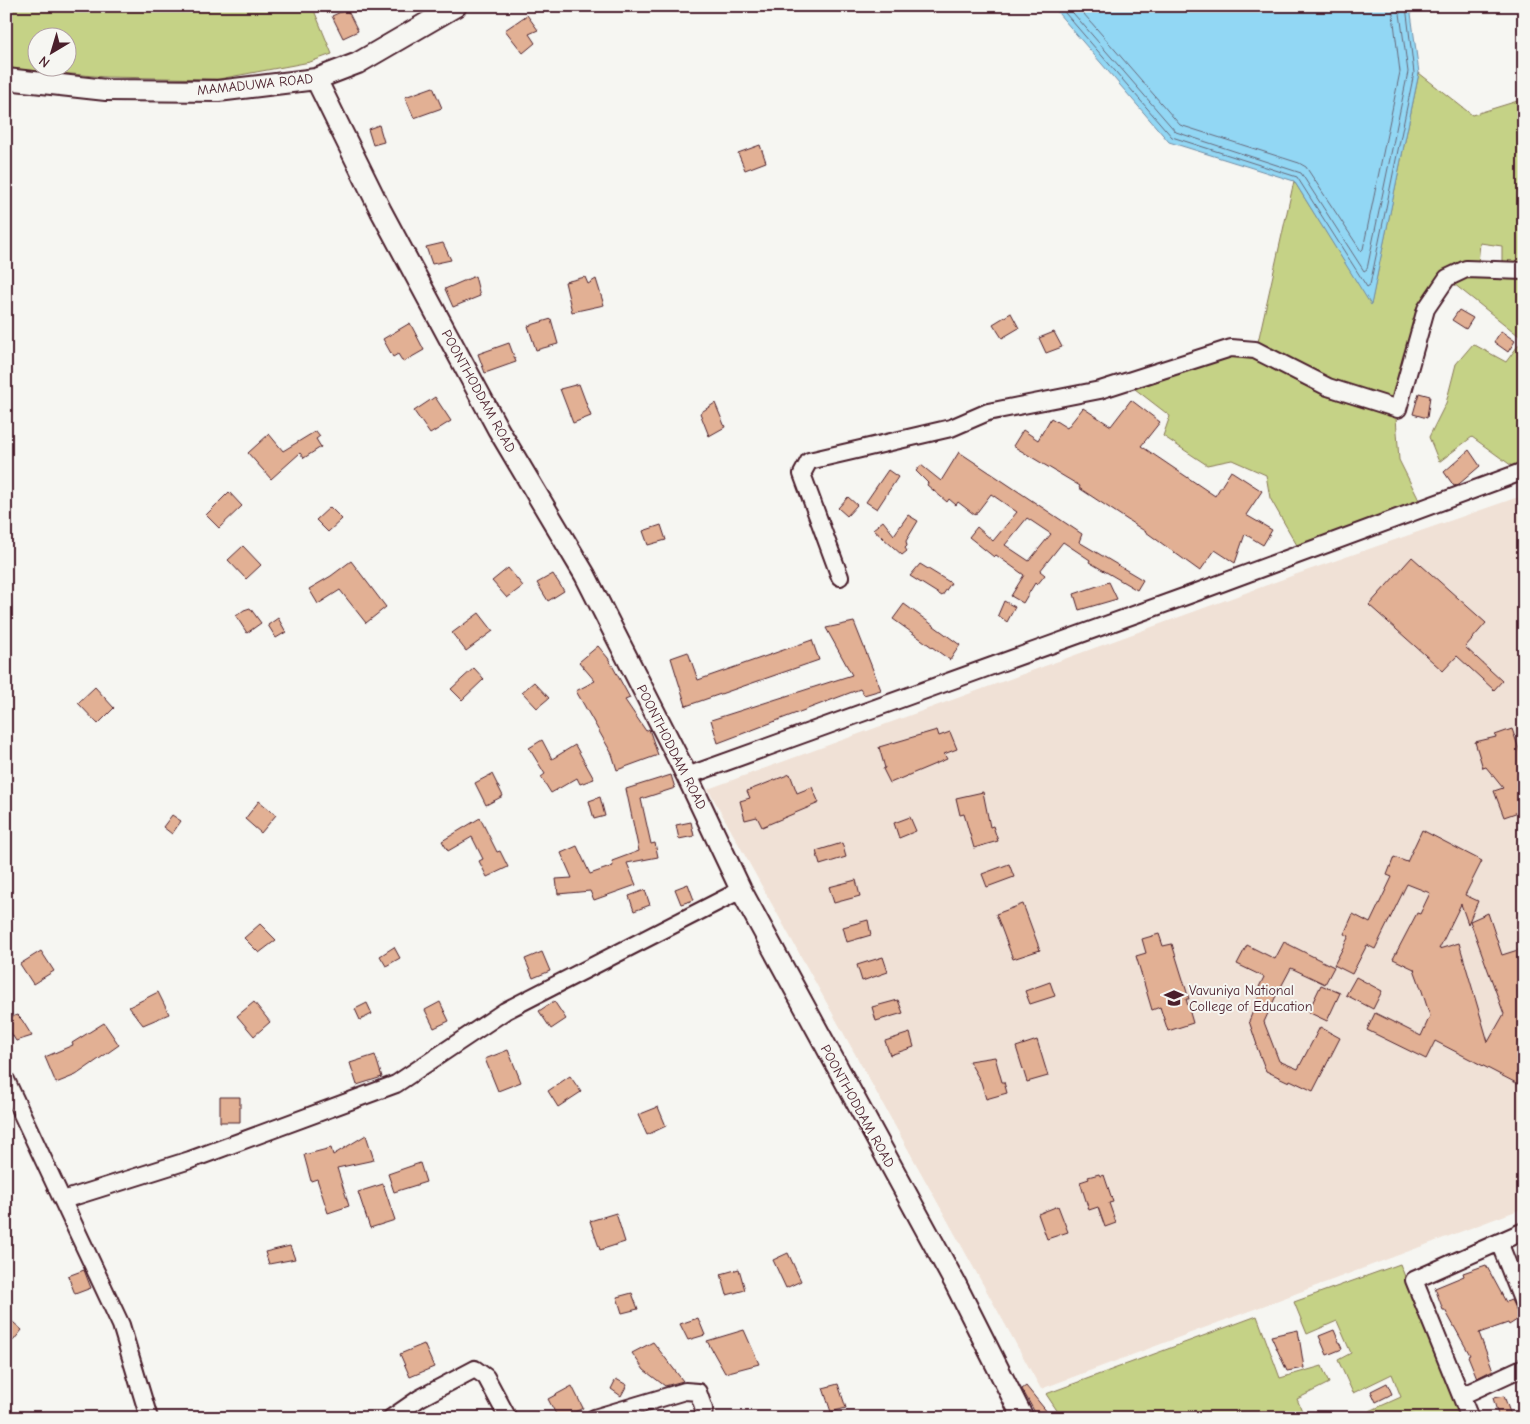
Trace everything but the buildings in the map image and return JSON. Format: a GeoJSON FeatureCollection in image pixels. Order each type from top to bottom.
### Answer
{"type":"FeatureCollection","features":[{"type":"Feature","properties":{"kind":"street","name":"MAMADUWA ROAD"},"geometry":{"type":"LineString","coordinates":[[6,79],[106,90],[209,90],[316,79],[358,63],[456,6]]}},
{"type":"Feature","properties":{"kind":"street","name":"POONTHODDAM ROAD"},"geometry":{"type":"LineString","coordinates":[[316,79],[381,211],[498,429],[585,576],[688,776],[741,890],[955,1283],[1023,1418]]}},
{"type":"Feature","properties":{"kind":"street"},"geometry":{"type":"LineString","coordinates":[[840,577],[802,474],[809,461],[951,428],[988,412],[1100,390],[1231,348],[1255,350],[1328,387],[1398,409],[1426,310],[1447,278],[1466,269],[1524,270]]}},
{"type":"Feature","properties":{"kind":"street"},"geometry":{"type":"LineString","coordinates":[[688,776],[1189,595],[1524,470]]}},
{"type":"Feature","properties":{"kind":"street"},"geometry":{"type":"LineString","coordinates":[[63,1200],[190,1160],[396,1084],[505,1011],[741,890]]}},
{"type":"Feature","properties":{"kind":"street"},"geometry":{"type":"LineString","coordinates":[[6,1080],[121,1325],[149,1418]]}},
{"type":"Feature","properties":{"kind":"street"},"geometry":{"type":"LineString","coordinates":[[1470,1418],[1414,1280],[1524,1231]]}},
{"type":"Feature","properties":{"kind":"street"},"geometry":{"type":"LineString","coordinates":[[1499,1242],[1524,1306]]}},
{"type":"Feature","properties":{"kind":"street"},"geometry":{"type":"LineString","coordinates":[[1461,1396],[1524,1367]]}},
{"type":"Feature","properties":{"kind":"street"},"geometry":{"type":"LineString","coordinates":[[390,1418],[420,1398],[475,1369],[486,1378],[508,1418]]}},
{"type":"Feature","properties":{"kind":"street"},"geometry":{"type":"LineString","coordinates":[[594,1418],[685,1391],[698,1392],[704,1409],[703,1418]]}},
{"type":"Feature","properties":{"kind":"shaded area","name":"Vavuniya National College of Education"},"geometry":{"type":"Polygon","coordinates":[[[1524,495],[1524,1208],[1041,1389],[708,789],[1297,574],[1524,495]]]}},
{"type":"Feature","properties":{"kind":"green space"},"geometry":{"type":"Polygon","coordinates":[[[6,6],[284,6],[313,8],[332,54],[310,62],[219,79],[105,77],[78,75],[78,28],[28,28],[28,70],[6,68],[6,6]]]}},
{"type":"Feature","properties":{"kind":"green space"},"geometry":{"type":"Polygon","coordinates":[[[1419,73],[1472,115],[1524,99],[1524,263],[1502,262],[1502,246],[1480,243],[1478,263],[1444,274],[1393,400],[1332,380],[1258,342],[1294,181],[1371,304],[1419,73]]]}},
{"type":"Feature","properties":{"kind":"green space"},"geometry":{"type":"Polygon","coordinates":[[[1468,276],[1524,279],[1524,461],[1512,466],[1472,437],[1439,462],[1429,437],[1446,403],[1456,364],[1473,344],[1506,362],[1523,339],[1454,284],[1468,276]]]}},
{"type":"Feature","properties":{"kind":"green space"},"geometry":{"type":"Polygon","coordinates":[[[1231,356],[1253,359],[1325,396],[1396,417],[1399,460],[1420,502],[1298,547],[1270,498],[1266,475],[1232,460],[1207,465],[1163,436],[1170,416],[1135,389],[1231,356]]]}},
{"type":"Feature","properties":{"kind":"green space"},"geometry":{"type":"Polygon","coordinates":[[[1400,1264],[1461,1418],[1414,1418],[1413,1414],[1404,1418],[1354,1418],[1401,1397],[1392,1374],[1353,1393],[1338,1360],[1351,1353],[1337,1321],[1307,1334],[1294,1302],[1400,1264]]]}},
{"type":"Feature","properties":{"kind":"green space"},"geometry":{"type":"Polygon","coordinates":[[[1257,1316],[1280,1378],[1322,1366],[1329,1383],[1297,1399],[1305,1418],[1188,1418],[1181,1416],[1169,1418],[1062,1418],[1046,1394],[1257,1316]]]}},
{"type":"Feature","properties":{"kind":"water"},"geometry":{"type":"Polygon","coordinates":[[[1052,6],[1410,6],[1419,73],[1371,305],[1294,181],[1169,142],[1052,6]]]}},
{"type":"Feature","properties":{"kind":"place","name":"Vavuniya National College of Education"},"geometry":{"type":"Point","coordinates":[1174,998]}}]}
